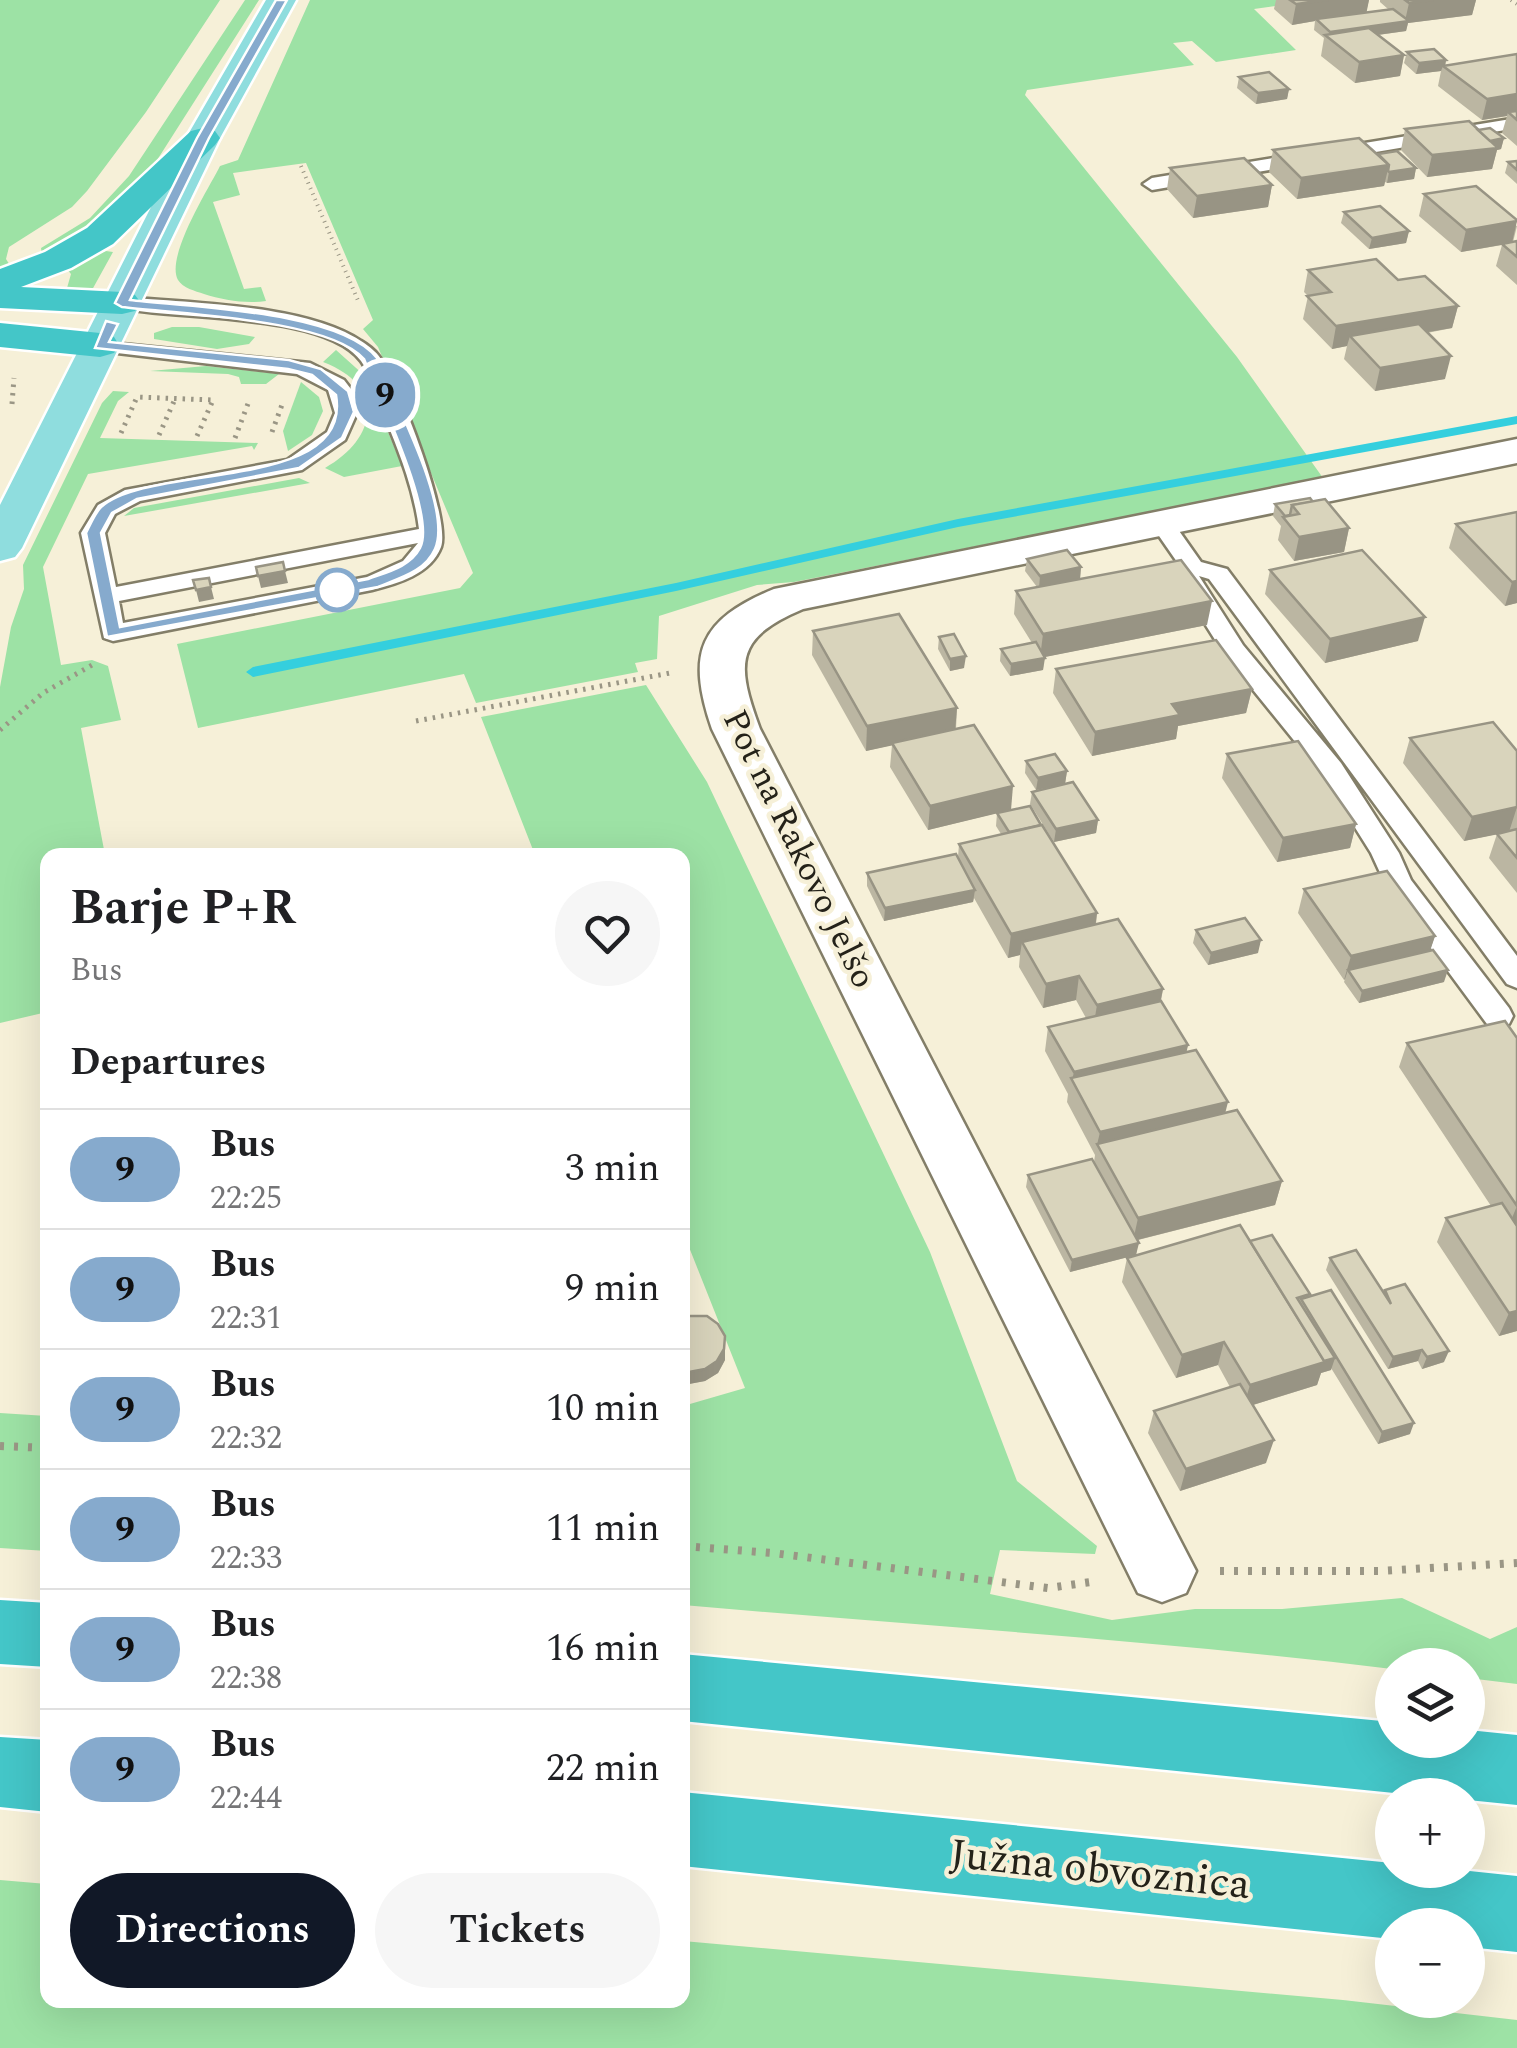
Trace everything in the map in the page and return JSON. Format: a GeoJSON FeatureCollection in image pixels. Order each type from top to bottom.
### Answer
{"type":"FeatureCollection","features":[{"type":"Feature","properties":{"kind":"highway"},"geometry":{"type":"LineString","coordinates":[[0,282],[58,260],[100,236],[203,138]]}},
{"type":"Feature","properties":{"kind":"highway"},"geometry":{"type":"LineString","coordinates":[[0,297],[122,303]]}},
{"type":"Feature","properties":{"kind":"highway"},"geometry":{"type":"LineString","coordinates":[[0,335],[100,346]]}},
{"type":"Feature","properties":{"kind":"highway"},"geometry":{"type":"LineString","coordinates":[[0,1632],[40,1634]]}},
{"type":"Feature","properties":{"kind":"highway"},"geometry":{"type":"LineString","coordinates":[[690,1687],[1517,1770]]}},
{"type":"Feature","properties":{"kind":"highway"},"geometry":{"type":"LineString","coordinates":[[0,1772],[40,1775]]}},
{"type":"Feature","properties":{"kind":"highway","name":"Južna obvoznica"},"geometry":{"type":"LineString","coordinates":[[690,1830],[1517,1914]]}},
{"type":"Feature","properties":{"kind":"main road"},"geometry":{"type":"LineString","coordinates":[[0,548],[203,138],[281,0]]}},
{"type":"Feature","properties":{"kind":"street","name":"Pot na Rakovo Jelšo"},"geometry":{"type":"LineString","coordinates":[[1162,1571],[745,746],[721,691],[718,665],[723,644],[736,626],[758,610],[790,598],[1517,450]]}},
{"type":"Feature","properties":{"kind":"lane"},"geometry":{"type":"LineString","coordinates":[[1152,184],[1517,122]]}},
{"type":"Feature","properties":{"kind":"lane"},"geometry":{"type":"LineString","coordinates":[[100,346],[302,368],[336,385],[343,394],[346,412],[337,435],[314,454],[280,469],[118,501],[98,520],[93,533],[113,633],[372,583],[409,569],[426,552],[432,533],[425,494],[370,358],[349,339],[286,323],[122,303]]}},
{"type":"Feature","properties":{"kind":"lane"},"geometry":{"type":"LineString","coordinates":[[255,361],[286,323]]}},
{"type":"Feature","properties":{"kind":"lane"},"geometry":{"type":"LineString","coordinates":[[1162,523],[1193,566],[1187,579],[1233,649],[1344,767],[1517,977]]}},
{"type":"Feature","properties":{"kind":"lane"},"geometry":{"type":"LineString","coordinates":[[104,596],[432,533]]}},
{"type":"Feature","properties":{"kind":"lane"},"geometry":{"type":"LineString","coordinates":[[1344,767],[1398,883],[1498,1016]]}},
{"type":"Feature","properties":{"kind":"path"},"geometry":{"type":"LineString","coordinates":[[1511,0],[1517,4]]}},
{"type":"Feature","properties":{"kind":"path"},"geometry":{"type":"LineString","coordinates":[[301,166],[364,314]]}},
{"type":"Feature","properties":{"kind":"path"},"geometry":{"type":"LineString","coordinates":[[7,416],[16,390],[13,372]]}},
{"type":"Feature","properties":{"kind":"path"},"geometry":{"type":"LineString","coordinates":[[271,450],[272,432],[288,390]]}},
{"type":"Feature","properties":{"kind":"path"},"geometry":{"type":"LineString","coordinates":[[121,433],[137,398],[216,400],[197,436]]}},
{"type":"Feature","properties":{"kind":"path"},"geometry":{"type":"LineString","coordinates":[[159,434],[175,398]]}},
{"type":"Feature","properties":{"kind":"path"},"geometry":{"type":"LineString","coordinates":[[234,400],[250,400],[235,438]]}},
{"type":"Feature","properties":{"kind":"path"},"geometry":{"type":"LineString","coordinates":[[0,730],[43,692],[96,662],[113,633]]}},
{"type":"Feature","properties":{"kind":"path"},"geometry":{"type":"LineString","coordinates":[[416,721],[644,678]]}},
{"type":"Feature","properties":{"kind":"path"},"geometry":{"type":"LineString","coordinates":[[0,1446],[40,1448]]}},
{"type":"Feature","properties":{"kind":"path"},"geometry":{"type":"LineString","coordinates":[[690,1547],[773,1553],[1048,1588],[1162,1571],[1378,1571],[1517,1563]]}},
{"type":"Feature","properties":{"kind":"green space"},"geometry":{"type":"Polygon","coordinates":[[[0,0],[220,0],[146,112],[87,191],[72,207],[9,247],[6,259],[11,267],[0,270],[0,0]]]}},
{"type":"Feature","properties":{"kind":"green space"},"geometry":{"type":"Polygon","coordinates":[[[245,0],[259,0],[145,179],[104,220],[42,255],[41,248],[90,218],[129,176],[245,0]]]}},
{"type":"Feature","properties":{"kind":"green space"},"geometry":{"type":"Polygon","coordinates":[[[310,0],[1320,0],[1254,9],[1296,50],[1216,62],[1192,41],[1173,43],[1194,65],[1027,90],[1025,95],[1237,357],[1323,478],[794,582],[757,585],[659,616],[657,659],[635,663],[638,672],[476,703],[464,674],[198,728],[177,644],[460,588],[473,573],[378,347],[363,329],[373,320],[306,163],[233,173],[240,195],[213,202],[244,289],[261,287],[266,301],[219,298],[190,289],[178,280],[178,256],[190,223],[220,166],[238,160],[310,0]]]}},
{"type":"Feature","properties":{"kind":"green space"},"geometry":{"type":"Polygon","coordinates":[[[106,251],[113,252],[92,290],[67,288],[71,274],[65,267],[106,251]]]}},
{"type":"Feature","properties":{"kind":"green space"},"geometry":{"type":"Polygon","coordinates":[[[172,327],[199,327],[255,337],[249,344],[217,349],[154,339],[154,333],[172,327]]]}},
{"type":"Feature","properties":{"kind":"green space"},"geometry":{"type":"Polygon","coordinates":[[[336,350],[365,376],[402,466],[344,477],[325,468],[356,442],[368,413],[357,384],[323,362],[336,350]]]}},
{"type":"Feature","properties":{"kind":"green space"},"geometry":{"type":"Polygon","coordinates":[[[206,366],[279,374],[266,384],[241,384],[239,377],[228,374],[150,371],[206,366]]]}},
{"type":"Feature","properties":{"kind":"green space"},"geometry":{"type":"Polygon","coordinates":[[[301,382],[319,397],[323,411],[312,435],[288,451],[283,431],[301,382]]]}},
{"type":"Feature","properties":{"kind":"green space"},"geometry":{"type":"Polygon","coordinates":[[[113,391],[129,392],[118,401],[100,438],[258,443],[254,450],[252,446],[88,474],[43,567],[61,665],[92,660],[108,666],[121,720],[81,728],[104,848],[40,848],[40,1014],[0,1023],[0,687],[11,627],[24,589],[23,565],[102,403],[113,391]]]}},
{"type":"Feature","properties":{"kind":"green space"},"geometry":{"type":"Polygon","coordinates":[[[299,478],[310,483],[124,516],[134,508],[299,478]]]}},
{"type":"Feature","properties":{"kind":"green space"},"geometry":{"type":"Polygon","coordinates":[[[646,685],[707,782],[930,1252],[1017,1481],[1097,1546],[1095,1554],[1000,1550],[990,1594],[1112,1620],[1195,1609],[1282,1609],[1402,1598],[1490,1639],[1517,1627],[1517,1684],[1485,1680],[1485,1648],[1375,1648],[1375,1667],[690,1606],[690,1404],[745,1388],[690,1250],[690,848],[532,848],[481,717],[646,685]]]}},
{"type":"Feature","properties":{"kind":"green space"},"geometry":{"type":"Polygon","coordinates":[[[0,1413],[40,1416],[40,1551],[0,1548],[0,1413]]]}},
{"type":"Feature","properties":{"kind":"green space"},"geometry":{"type":"Polygon","coordinates":[[[0,1880],[40,1883],[40,2008],[690,2008],[690,1942],[1343,2000],[1375,2004],[1375,2018],[1485,2016],[1517,2020],[1517,2048],[0,2048],[0,1880]]]}},
{"type":"Feature","properties":{"kind":"building"},"geometry":{"type":"Polygon","coordinates":[[[1290,0],[1328,0],[1296,4],[1290,0]]]}},
{"type":"Feature","properties":{"kind":"building"},"geometry":{"type":"Polygon","coordinates":[[[1393,9],[1409,21],[1330,32],[1316,19],[1393,9]]]}},
{"type":"Feature","properties":{"kind":"building"},"geometry":{"type":"Polygon","coordinates":[[[1369,28],[1404,55],[1359,62],[1325,35],[1369,28]]]}},
{"type":"Feature","properties":{"kind":"building"},"geometry":{"type":"Polygon","coordinates":[[[1434,49],[1446,60],[1419,63],[1407,52],[1434,49]]]}},
{"type":"Feature","properties":{"kind":"building"},"geometry":{"type":"Polygon","coordinates":[[[1517,54],[1517,94],[1487,99],[1443,66],[1517,54]]]}},
{"type":"Feature","properties":{"kind":"building"},"geometry":{"type":"Polygon","coordinates":[[[1269,72],[1289,89],[1258,93],[1239,77],[1269,72]]]}},
{"type":"Feature","properties":{"kind":"building"},"geometry":{"type":"Polygon","coordinates":[[[1469,121],[1498,148],[1432,155],[1405,129],[1469,121]]]}},
{"type":"Feature","properties":{"kind":"building"},"geometry":{"type":"Polygon","coordinates":[[[1490,128],[1504,138],[1490,141],[1478,130],[1490,128]]]}},
{"type":"Feature","properties":{"kind":"building"},"geometry":{"type":"Polygon","coordinates":[[[1359,138],[1389,165],[1301,178],[1273,150],[1359,138]]]}},
{"type":"Feature","properties":{"kind":"building"},"geometry":{"type":"Polygon","coordinates":[[[1397,151],[1416,168],[1389,172],[1389,165],[1378,154],[1397,151]]]}},
{"type":"Feature","properties":{"kind":"building"},"geometry":{"type":"Polygon","coordinates":[[[1244,158],[1272,185],[1197,196],[1170,168],[1244,158]]]}},
{"type":"Feature","properties":{"kind":"building"},"geometry":{"type":"Polygon","coordinates":[[[1476,186],[1517,221],[1466,230],[1424,194],[1476,186]]]}},
{"type":"Feature","properties":{"kind":"building"},"geometry":{"type":"Polygon","coordinates":[[[1380,206],[1409,231],[1372,238],[1344,212],[1380,206]]]}},
{"type":"Feature","properties":{"kind":"building"},"geometry":{"type":"Polygon","coordinates":[[[1517,241],[1517,257],[1502,244],[1517,241]]]}},
{"type":"Feature","properties":{"kind":"building"},"geometry":{"type":"Polygon","coordinates":[[[1376,259],[1398,280],[1425,276],[1458,306],[1336,326],[1307,296],[1331,292],[1308,270],[1376,259]]]}},
{"type":"Feature","properties":{"kind":"building"},"geometry":{"type":"Polygon","coordinates":[[[1419,324],[1451,356],[1380,368],[1350,336],[1419,324]]]}},
{"type":"Feature","properties":{"kind":"building"},"geometry":{"type":"Polygon","coordinates":[[[1310,498],[1313,502],[1292,505],[1290,515],[1285,516],[1275,504],[1310,498]]]}},
{"type":"Feature","properties":{"kind":"building"},"geometry":{"type":"Polygon","coordinates":[[[1325,499],[1349,528],[1299,537],[1283,517],[1299,514],[1292,505],[1325,499]]]}},
{"type":"Feature","properties":{"kind":"building"},"geometry":{"type":"Polygon","coordinates":[[[1517,512],[1517,581],[1512,582],[1456,524],[1517,512]]]}},
{"type":"Feature","properties":{"kind":"building"},"geometry":{"type":"Polygon","coordinates":[[[1067,550],[1081,567],[1040,576],[1027,559],[1067,550]]]}},
{"type":"Feature","properties":{"kind":"building"},"geometry":{"type":"Polygon","coordinates":[[[1362,550],[1425,617],[1330,639],[1270,570],[1362,550]]]}},
{"type":"Feature","properties":{"kind":"building"},"geometry":{"type":"Polygon","coordinates":[[[1181,560],[1212,601],[1043,634],[1016,591],[1181,560]]]}},
{"type":"Feature","properties":{"kind":"building"},"geometry":{"type":"Polygon","coordinates":[[[283,562],[285,571],[258,576],[256,567],[283,562]]]}},
{"type":"Feature","properties":{"kind":"building"},"geometry":{"type":"Polygon","coordinates":[[[209,578],[211,587],[196,590],[193,580],[209,578]]]}},
{"type":"Feature","properties":{"kind":"building"},"geometry":{"type":"Polygon","coordinates":[[[899,614],[957,708],[867,726],[813,631],[899,614]]]}},
{"type":"Feature","properties":{"kind":"building"},"geometry":{"type":"Polygon","coordinates":[[[954,634],[966,656],[950,659],[939,637],[954,634]]]}},
{"type":"Feature","properties":{"kind":"building"},"geometry":{"type":"Polygon","coordinates":[[[1216,640],[1252,689],[1172,704],[1180,715],[1095,732],[1056,669],[1216,640]]]}},
{"type":"Feature","properties":{"kind":"building"},"geometry":{"type":"Polygon","coordinates":[[[1036,642],[1045,658],[1011,664],[1001,649],[1036,642]]]}},
{"type":"Feature","properties":{"kind":"building"},"geometry":{"type":"Polygon","coordinates":[[[1493,722],[1517,751],[1517,807],[1472,817],[1410,738],[1493,722]]]}},
{"type":"Feature","properties":{"kind":"building"},"geometry":{"type":"Polygon","coordinates":[[[974,725],[1013,786],[930,806],[892,743],[974,725]]]}},
{"type":"Feature","properties":{"kind":"building"},"geometry":{"type":"Polygon","coordinates":[[[1298,741],[1356,824],[1283,838],[1227,754],[1298,741]]]}},
{"type":"Feature","properties":{"kind":"building"},"geometry":{"type":"Polygon","coordinates":[[[1055,754],[1067,771],[1038,778],[1026,761],[1055,754]]]}},
{"type":"Feature","properties":{"kind":"building"},"geometry":{"type":"Polygon","coordinates":[[[1073,782],[1098,820],[1056,829],[1032,792],[1073,782]]]}},
{"type":"Feature","properties":{"kind":"building"},"geometry":{"type":"Polygon","coordinates":[[[1030,806],[1041,825],[1009,832],[997,813],[1030,806]]]}},
{"type":"Feature","properties":{"kind":"building"},"geometry":{"type":"Polygon","coordinates":[[[1042,825],[1097,913],[1011,934],[959,844],[1042,825]]]}},
{"type":"Feature","properties":{"kind":"building"},"geometry":{"type":"Polygon","coordinates":[[[1517,829],[1517,858],[1497,834],[1517,829]]]}},
{"type":"Feature","properties":{"kind":"building"},"geometry":{"type":"Polygon","coordinates":[[[956,854],[975,890],[885,908],[867,873],[956,854]]]}},
{"type":"Feature","properties":{"kind":"building"},"geometry":{"type":"Polygon","coordinates":[[[1387,871],[1435,936],[1351,956],[1304,889],[1387,871]]]}},
{"type":"Feature","properties":{"kind":"building"},"geometry":{"type":"Polygon","coordinates":[[[1245,918],[1261,940],[1211,953],[1196,930],[1245,918]]]}},
{"type":"Feature","properties":{"kind":"building"},"geometry":{"type":"Polygon","coordinates":[[[1118,919],[1163,989],[1097,1005],[1079,976],[1046,984],[1022,942],[1118,919]]]}},
{"type":"Feature","properties":{"kind":"building"},"geometry":{"type":"Polygon","coordinates":[[[1433,950],[1448,970],[1362,991],[1348,970],[1433,950]]]}},
{"type":"Feature","properties":{"kind":"building"},"geometry":{"type":"Polygon","coordinates":[[[1161,1001],[1188,1045],[1074,1072],[1048,1027],[1161,1001]]]}},
{"type":"Feature","properties":{"kind":"building"},"geometry":{"type":"Polygon","coordinates":[[[1505,1021],[1517,1038],[1517,1206],[1407,1043],[1505,1021]]]}},
{"type":"Feature","properties":{"kind":"building"},"geometry":{"type":"Polygon","coordinates":[[[1196,1050],[1228,1102],[1100,1132],[1071,1078],[1196,1050]]]}},
{"type":"Feature","properties":{"kind":"building"},"geometry":{"type":"Polygon","coordinates":[[[1237,1110],[1282,1181],[1138,1218],[1097,1144],[1237,1110]]]}},
{"type":"Feature","properties":{"kind":"building"},"geometry":{"type":"Polygon","coordinates":[[[1092,1159],[1139,1243],[1072,1260],[1028,1175],[1092,1159]]]}},
{"type":"Feature","properties":{"kind":"building"},"geometry":{"type":"Polygon","coordinates":[[[1502,1203],[1517,1226],[1517,1311],[1509,1313],[1446,1218],[1502,1203]]]}},
{"type":"Feature","properties":{"kind":"building"},"geometry":{"type":"Polygon","coordinates":[[[1240,1225],[1325,1362],[1250,1385],[1224,1342],[1182,1355],[1127,1258],[1240,1225]]]}},
{"type":"Feature","properties":{"kind":"building"},"geometry":{"type":"Polygon","coordinates":[[[1272,1235],[1310,1294],[1297,1298],[1335,1358],[1324,1361],[1250,1241],[1272,1235]]]}},
{"type":"Feature","properties":{"kind":"building"},"geometry":{"type":"Polygon","coordinates":[[[1356,1250],[1391,1304],[1385,1290],[1405,1284],[1449,1351],[1427,1357],[1422,1350],[1393,1357],[1330,1258],[1356,1250]]]}},
{"type":"Feature","properties":{"kind":"building"},"geometry":{"type":"Polygon","coordinates":[[[1331,1290],[1414,1423],[1382,1432],[1301,1299],[1331,1290]]]}},
{"type":"Feature","properties":{"kind":"building"},"geometry":{"type":"Polygon","coordinates":[[[690,1316],[707,1316],[725,1336],[724,1349],[717,1361],[690,1372],[690,1316]]]}},
{"type":"Feature","properties":{"kind":"building"},"geometry":{"type":"Polygon","coordinates":[[[1240,1384],[1274,1440],[1186,1469],[1154,1411],[1240,1384]]]}},
{"type":"Feature","properties":{"kind":"waterway"},"geometry":{"type":"LineString","coordinates":[[253,672],[676,587],[958,523],[1517,420]]}},
{"type":"Feature","properties":{"kind":"bus line","name":"9"},"geometry":{"type":"LineString","coordinates":[[111,324],[100,346],[289,364],[328,378],[346,403],[344,425],[337,435],[294,465],[133,496],[106,510],[93,533],[113,633],[372,583],[409,569],[426,552],[432,526],[425,494],[370,358],[359,345],[326,331],[286,323],[122,303],[203,138],[281,0]]}}]}
